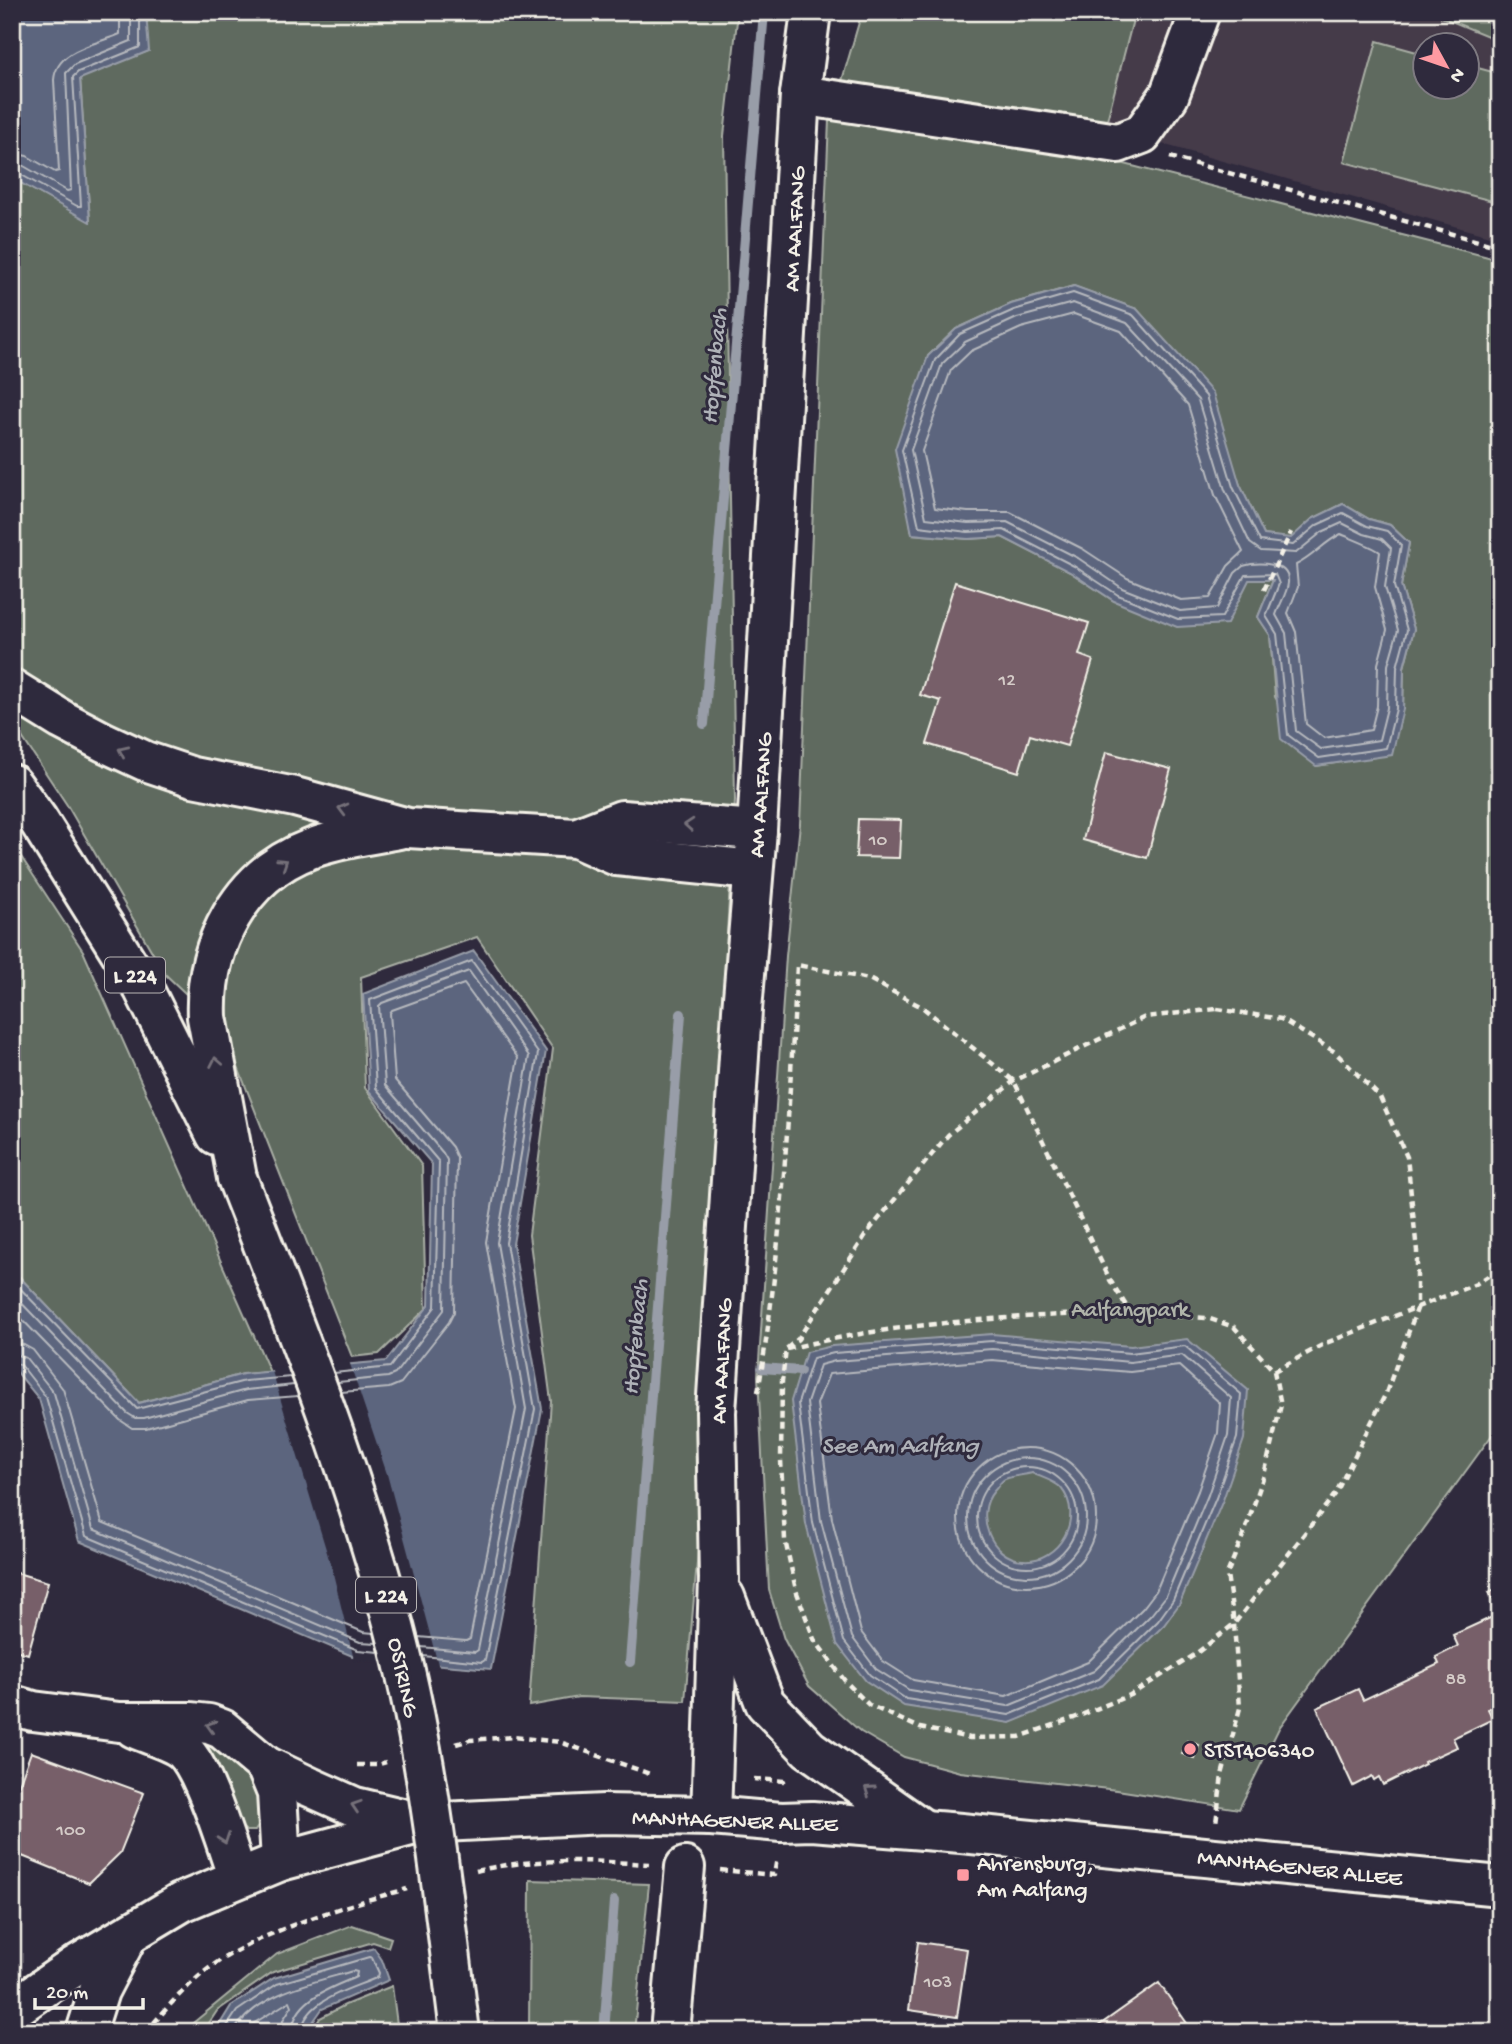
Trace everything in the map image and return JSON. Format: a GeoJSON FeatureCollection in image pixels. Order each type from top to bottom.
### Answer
{"type":"FeatureCollection","features":[{"type":"Feature","properties":{"kind":"main road","name":"AM AALFANG"},"geometry":{"type":"LineString","coordinates":[[711,1816],[719,1579],[716,1412],[757,830],[800,95],[811,12]]}},
{"type":"Feature","properties":{"kind":"main road"},"geometry":{"type":"LineString","coordinates":[[800,95],[1118,143],[1142,134],[1169,96],[1200,12]]}},
{"type":"Feature","properties":{"kind":"main road"},"geometry":{"type":"LineString","coordinates":[[12,689],[62,720],[145,761],[194,776],[295,797],[408,828],[576,838],[617,856],[753,870]]}},
{"type":"Feature","properties":{"kind":"main road","name":"L 224"},"geometry":{"type":"LineString","coordinates":[[12,784],[38,820],[143,988],[237,1178]]}},
{"type":"Feature","properties":{"kind":"main road"},"geometry":{"type":"LineString","coordinates":[[576,838],[622,820],[757,830]]}},
{"type":"Feature","properties":{"kind":"main road"},"geometry":{"type":"LineString","coordinates":[[237,1178],[207,1017],[209,969],[221,933],[229,918],[258,882],[289,858],[333,841],[408,828]]}},
{"type":"Feature","properties":{"kind":"main road","name":"OSTRING"},"geometry":{"type":"LineString","coordinates":[[237,1178],[312,1371],[390,1610],[427,1788],[460,2032]]}},
{"type":"Feature","properties":{"kind":"main road","name":"AM AALFANG"},"geometry":{"type":"LineString","coordinates":[[719,1579],[765,1703],[810,1749],[924,1830]]}},
{"type":"Feature","properties":{"kind":"main road"},"geometry":{"type":"LineString","coordinates":[[12,1705],[33,1711],[119,1722],[209,1724],[222,1729],[265,1766],[355,1807],[422,1823]]}},
{"type":"Feature","properties":{"kind":"main road"},"geometry":{"type":"LineString","coordinates":[[119,1722],[183,1750],[199,1774],[238,1878]]}},
{"type":"Feature","properties":{"kind":"main road"},"geometry":{"type":"LineString","coordinates":[[265,1766],[277,1793],[281,1861]]}},
{"type":"Feature","properties":{"kind":"main road","name":"MANHAGENER ALLEE"},"geometry":{"type":"LineString","coordinates":[[12,2010],[75,1966],[182,1902],[281,1861],[422,1823],[604,1814],[812,1821],[1500,1886]]}},
{"type":"Feature","properties":{"kind":"main road"},"geometry":{"type":"LineString","coordinates":[[670,2032],[685,1867]]}},
{"type":"Feature","properties":{"kind":"main road"},"geometry":{"type":"LineString","coordinates":[[86,2032],[99,1991],[128,1934]]}},
{"type":"Feature","properties":{"kind":"path"},"geometry":{"type":"LineString","coordinates":[[1118,143],[1500,247]]}},
{"type":"Feature","properties":{"kind":"path"},"geometry":{"type":"LineString","coordinates":[[1264,590],[1291,532]]}},
{"type":"Feature","properties":{"kind":"path"},"geometry":{"type":"LineString","coordinates":[[756,1405],[768,1336],[781,1206],[797,965],[869,979],[922,1007],[1014,1081],[1110,1280],[1130,1312]]}},
{"type":"Feature","properties":{"kind":"path"},"geometry":{"type":"LineString","coordinates":[[1217,1009],[1281,1019],[1335,1052],[1380,1097],[1407,1157],[1417,1251],[1417,1309],[1386,1393],[1336,1493],[1234,1625],[1193,1656],[1130,1695],[1019,1737],[970,1738],[920,1728],[869,1705],[845,1681],[814,1639],[796,1590],[785,1540],[781,1460],[783,1358],[786,1349],[798,1339],[867,1233],[948,1135],[1014,1081],[1145,1017],[1217,1009]]}},
{"type":"Feature","properties":{"kind":"path"},"geometry":{"type":"LineString","coordinates":[[1274,1371],[1326,1343],[1476,1284],[1500,1268]]}},
{"type":"Feature","properties":{"kind":"path"},"geometry":{"type":"LineString","coordinates":[[786,1349],[963,1320],[1130,1312],[1207,1318],[1234,1327],[1274,1371],[1281,1405],[1264,1475],[1227,1574],[1240,1708],[1222,1774],[1210,1857]]}},
{"type":"Feature","properties":{"kind":"path"},"geometry":{"type":"LineString","coordinates":[[470,1873],[496,1866],[567,1862],[685,1867]]}},
{"type":"Feature","properties":{"kind":"path"},"geometry":{"type":"LineString","coordinates":[[146,2032],[176,1997],[228,1956],[355,1903],[419,1886]]}},
{"type":"Feature","properties":{"kind":"shaded area"},"geometry":{"type":"Polygon","coordinates":[[[1135,12],[1500,12],[1500,239],[1105,128],[1135,12]]]}},
{"type":"Feature","properties":{"kind":"green space"},"geometry":{"type":"Polygon","coordinates":[[[146,12],[738,12],[724,136],[735,800],[721,1033],[698,1551],[685,1701],[579,1697],[529,1706],[551,1401],[529,1235],[553,1049],[477,937],[361,977],[365,1088],[422,1166],[426,1309],[379,1354],[352,1357],[223,1029],[165,974],[67,805],[12,722],[12,178],[90,221],[80,78],[148,51],[146,12]]]}},
{"type":"Feature","properties":{"kind":"green space"},"geometry":{"type":"Polygon","coordinates":[[[862,12],[1135,12],[1105,128],[841,84],[862,12]]]}},
{"type":"Feature","properties":{"kind":"green space"},"geometry":{"type":"Polygon","coordinates":[[[1442,12],[1500,12],[1500,41],[1480,32],[1441,17],[1442,12]]]}},
{"type":"Feature","properties":{"kind":"green space"},"geometry":{"type":"Polygon","coordinates":[[[1377,41],[1410,50],[1410,102],[1480,102],[1480,69],[1500,74],[1500,203],[1344,162],[1377,41]]]}},
{"type":"Feature","properties":{"kind":"green space","name":"Aalfangpark"},"geometry":{"type":"Polygon","coordinates":[[[829,120],[1105,159],[1500,260],[1500,1424],[1279,1728],[1239,1809],[1117,1790],[960,1772],[904,1757],[861,1732],[809,1686],[784,1639],[769,1590],[758,1376],[786,956],[800,824],[829,120]],[[1073,286],[1011,304],[956,329],[928,356],[907,500],[912,534],[968,539],[1002,537],[1070,572],[1114,601],[1249,580],[1273,580],[1258,617],[1270,635],[1275,697],[1317,766],[1348,761],[1403,709],[1404,668],[1414,629],[1401,586],[1409,543],[1390,525],[1369,519],[1343,504],[1312,519],[1291,539],[1264,535],[1240,485],[1227,447],[1168,346],[1137,309],[1073,286]]]}},
{"type":"Feature","properties":{"kind":"green space"},"geometry":{"type":"Polygon","coordinates":[[[12,843],[83,951],[270,1372],[243,1374],[139,1403],[12,1269],[12,843]]]}},
{"type":"Feature","properties":{"kind":"green space"},"geometry":{"type":"Polygon","coordinates":[[[190,1734],[220,1746],[241,1764],[259,1803],[262,1820],[255,1831],[246,1831],[237,1822],[205,1746],[190,1734]]]}},
{"type":"Feature","properties":{"kind":"green space"},"geometry":{"type":"Polygon","coordinates":[[[530,1880],[649,1884],[634,2032],[529,2032],[530,1880]]]}},
{"type":"Feature","properties":{"kind":"green space"},"geometry":{"type":"Polygon","coordinates":[[[352,1925],[391,1938],[388,1947],[373,1942],[273,1972],[217,2011],[203,2032],[182,2032],[277,1954],[352,1925]]]}},
{"type":"Feature","properties":{"kind":"green space"},"geometry":{"type":"Polygon","coordinates":[[[392,1986],[398,2032],[312,2032],[320,2018],[392,1986]]]}},
{"type":"Feature","properties":{"kind":"water"},"geometry":{"type":"Polygon","coordinates":[[[12,12],[146,12],[149,51],[80,79],[90,222],[12,178],[12,12]]]}},
{"type":"Feature","properties":{"kind":"water"},"geometry":{"type":"Polygon","coordinates":[[[1074,286],[1137,309],[1213,393],[1240,485],[1264,535],[1291,538],[1312,519],[1343,504],[1369,519],[1390,525],[1409,543],[1401,586],[1414,629],[1404,667],[1403,709],[1392,755],[1316,766],[1281,739],[1270,635],[1258,617],[1273,580],[1249,580],[1227,624],[1177,627],[1114,601],[1070,572],[1002,537],[968,539],[912,534],[895,449],[928,356],[956,329],[1011,304],[1074,286]]]}},
{"type":"Feature","properties":{"kind":"water"},"geometry":{"type":"Polygon","coordinates":[[[474,951],[546,1051],[513,1244],[542,1409],[491,1669],[357,1658],[79,1541],[39,1399],[12,1366],[12,1269],[139,1403],[243,1374],[386,1361],[429,1305],[432,1164],[369,1091],[363,994],[474,951]]]}},
{"type":"Feature","properties":{"kind":"water","name":"See Am Aalfang"},"geometry":{"type":"Polygon","coordinates":[[[992,1334],[1131,1346],[1187,1339],[1248,1390],[1244,1439],[1223,1500],[1180,1603],[1164,1625],[1103,1685],[1010,1723],[904,1706],[866,1681],[837,1644],[806,1524],[791,1401],[806,1352],[832,1346],[992,1334]],[[1032,1473],[1004,1480],[988,1500],[985,1511],[989,1533],[994,1543],[1002,1552],[1023,1560],[1048,1554],[1064,1536],[1069,1524],[1068,1500],[1061,1488],[1032,1473]]]}},
{"type":"Feature","properties":{"kind":"water"},"geometry":{"type":"Polygon","coordinates":[[[374,1948],[382,1960],[389,1980],[322,2009],[306,2032],[215,2032],[231,2006],[274,1978],[374,1948]]]}},
{"type":"Feature","properties":{"kind":"pier"},"geometry":{"type":"Polygon","coordinates":[[[349,1361],[387,1474],[439,1668],[354,1660],[332,1569],[271,1368],[349,1361]]]}},
{"type":"Feature","properties":{"kind":"building"},"geometry":{"type":"Polygon","coordinates":[[[955,582],[1089,623],[1079,655],[1093,660],[1067,746],[1030,735],[1019,772],[927,744],[941,701],[920,695],[955,582]]]}},
{"type":"Feature","properties":{"kind":"building"},"geometry":{"type":"Polygon","coordinates":[[[1106,752],[1171,769],[1147,858],[1083,840],[1106,752]]]}},
{"type":"Feature","properties":{"kind":"building"},"geometry":{"type":"Polygon","coordinates":[[[858,819],[901,820],[899,858],[856,857],[858,819]]]}},
{"type":"Feature","properties":{"kind":"building"},"geometry":{"type":"Polygon","coordinates":[[[12,1572],[17,1573],[12,1591],[12,1572]]]}},
{"type":"Feature","properties":{"kind":"building"},"geometry":{"type":"Polygon","coordinates":[[[17,1573],[48,1582],[28,1654],[12,1649],[12,1591],[17,1573]]]}},
{"type":"Feature","properties":{"kind":"building"},"geometry":{"type":"Polygon","coordinates":[[[1500,1587],[1500,1704],[1488,1709],[1493,1719],[1453,1738],[1457,1747],[1383,1785],[1379,1777],[1374,1780],[1372,1776],[1353,1786],[1317,1708],[1358,1689],[1363,1700],[1439,1664],[1436,1657],[1458,1646],[1453,1635],[1499,1614],[1489,1592],[1500,1587]]]}},
{"type":"Feature","properties":{"kind":"building","name":"STST406340"},"geometry":{"type":"Polygon","coordinates":[[[1187,1741],[1199,1745],[1194,1758],[1182,1754],[1187,1741]]]}},
{"type":"Feature","properties":{"kind":"building"},"geometry":{"type":"Polygon","coordinates":[[[31,1752],[144,1793],[120,1853],[89,1883],[12,1852],[12,1804],[31,1752]]]}},
{"type":"Feature","properties":{"kind":"building"},"geometry":{"type":"Polygon","coordinates":[[[918,1942],[967,1949],[957,2017],[909,2010],[918,1942]]]}},
{"type":"Feature","properties":{"kind":"building"},"geometry":{"type":"Polygon","coordinates":[[[1159,1983],[1193,2032],[1091,2031],[1159,1983]]]}},
{"type":"Feature","properties":{"kind":"building"},"geometry":{"type":"Polygon","coordinates":[[[1498,1995],[1500,2032],[1493,2032],[1498,1995]]]}},
{"type":"Feature","properties":{"kind":"waterway","name":"Hopfenbach"},"geometry":{"type":"LineString","coordinates":[[704,724],[764,12]]}},
{"type":"Feature","properties":{"kind":"waterway","name":"Hopfenbach"},"geometry":{"type":"LineString","coordinates":[[630,1662],[681,1014]]}},
{"type":"Feature","properties":{"kind":"waterway"},"geometry":{"type":"LineString","coordinates":[[762,1368],[800,1371]]}},
{"type":"Feature","properties":{"kind":"waterway","name":"Hopfenbach"},"geometry":{"type":"LineString","coordinates":[[604,2032],[614,1901]]}},
{"type":"Feature","properties":{"kind":"place","name":"STST406340"},"geometry":{"type":"Point","coordinates":[1190,1749]}},
{"type":"Feature","properties":{"kind":"place","name":"Ahrensburg, Am Aalfang"},"geometry":{"type":"Point","coordinates":[963,1875]}}]}
